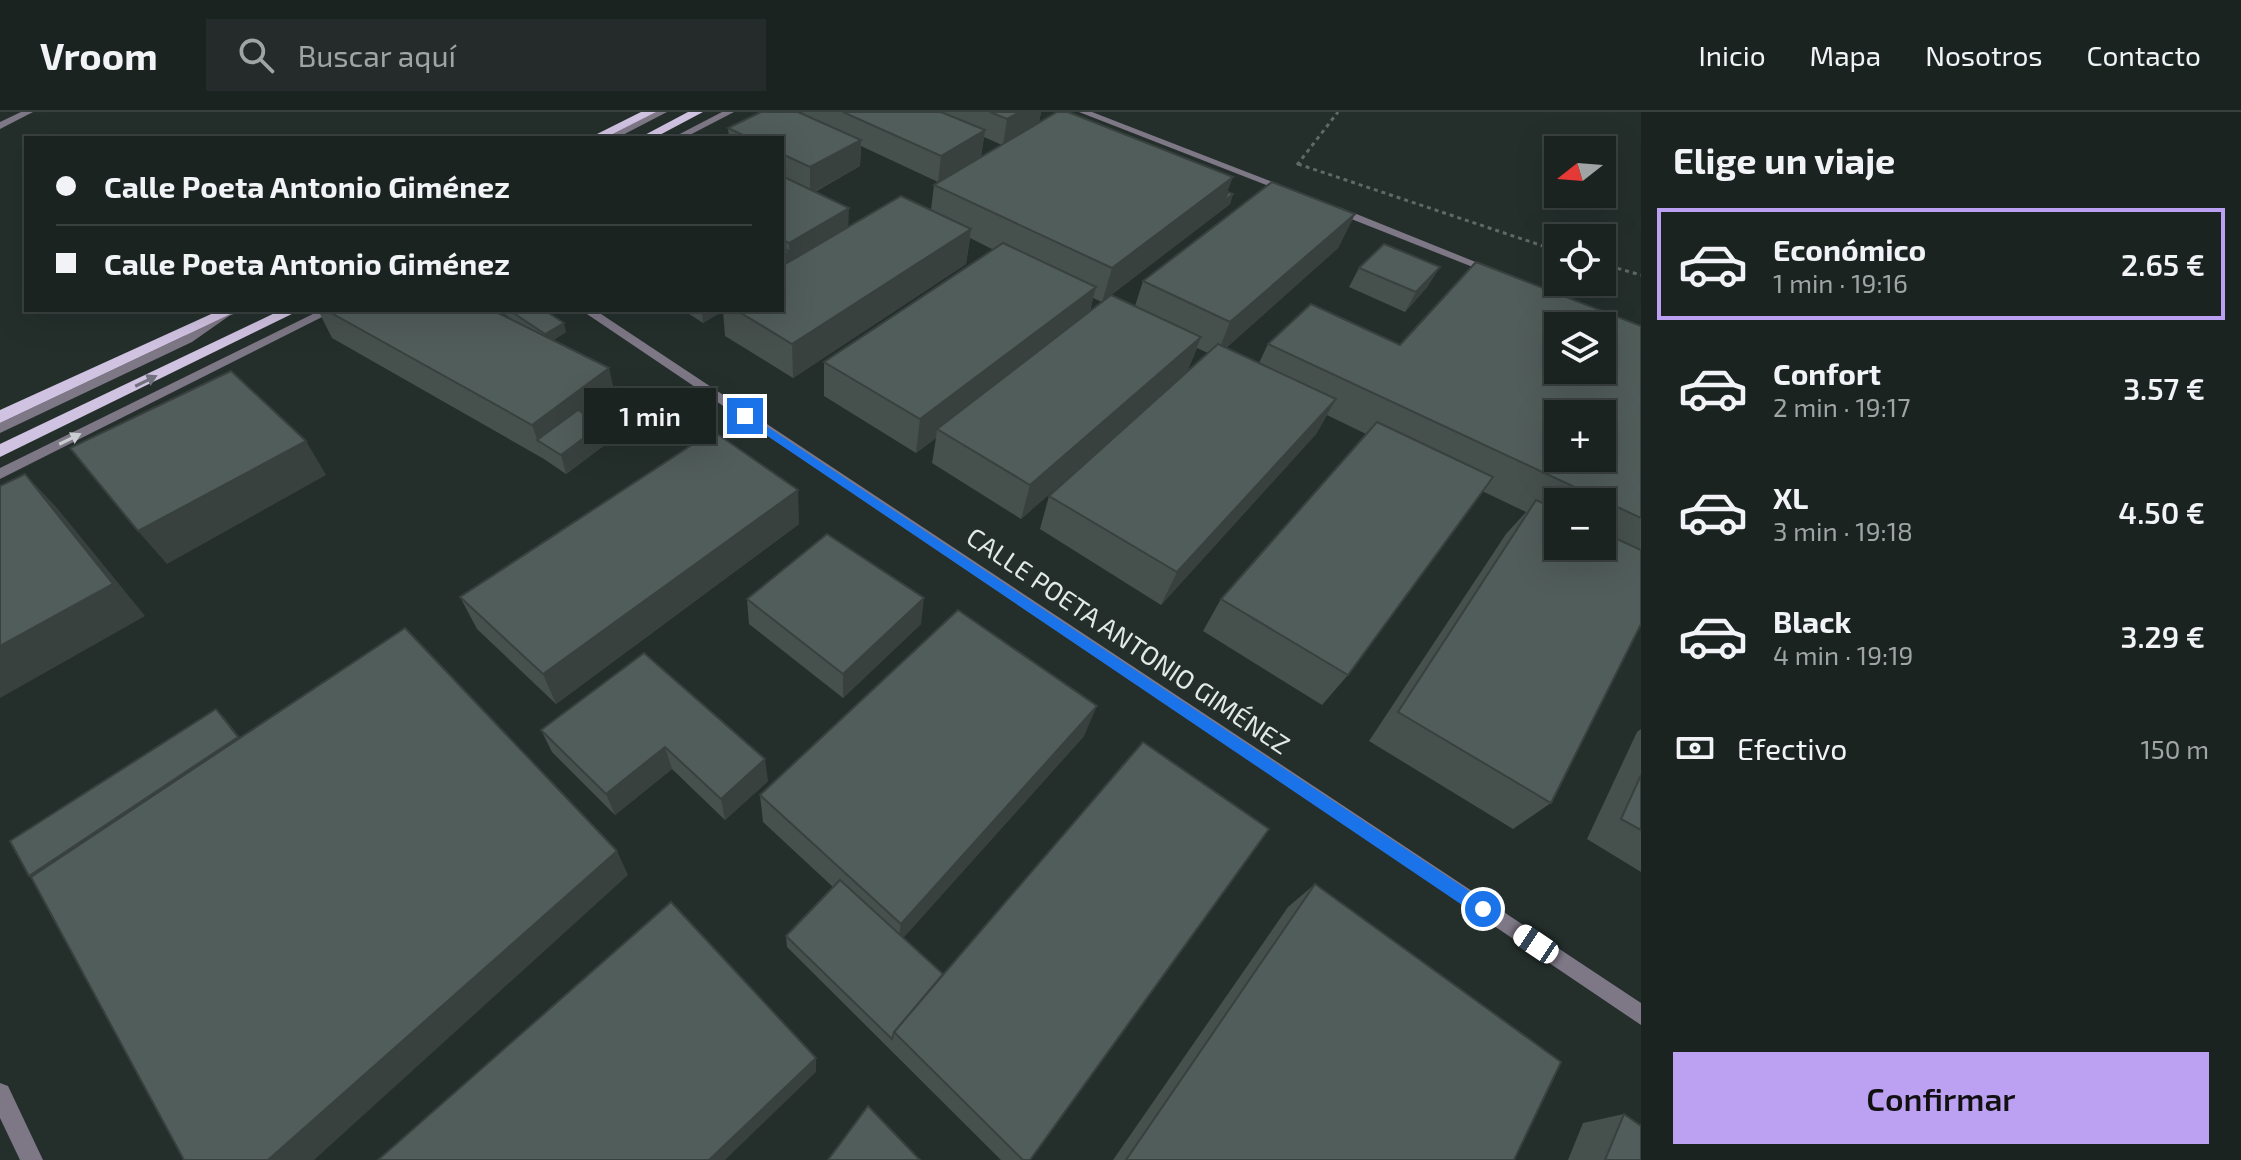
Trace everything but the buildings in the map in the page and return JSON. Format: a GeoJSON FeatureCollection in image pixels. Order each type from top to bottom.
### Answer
{"type":"FeatureCollection","features":[{"type":"Feature","properties":{"kind":"main road"},"geometry":{"type":"LineString","coordinates":[[599,136],[650,112]]}},
{"type":"Feature","properties":{"kind":"main road"},"geometry":{"type":"LineString","coordinates":[[649,136],[697,112]]}},
{"type":"Feature","properties":{"kind":"main road"},"geometry":{"type":"LineString","coordinates":[[0,417],[230,312]]}},
{"type":"Feature","properties":{"kind":"main road"},"geometry":{"type":"LineString","coordinates":[[0,451],[289,312]]}},
{"type":"Feature","properties":{"kind":"street"},"geometry":{"type":"LineString","coordinates":[[0,126],[28,112]]}},
{"type":"Feature","properties":{"kind":"street"},"geometry":{"type":"LineString","coordinates":[[614,136],[662,112]]}},
{"type":"Feature","properties":{"kind":"street"},"geometry":{"type":"LineString","coordinates":[[681,136],[729,112]]}},
{"type":"Feature","properties":{"kind":"street"},"geometry":{"type":"LineString","coordinates":[[1084,112],[1301,196]]}},
{"type":"Feature","properties":{"kind":"street"},"geometry":{"type":"LineString","coordinates":[[1316,201],[1508,277]]}},
{"type":"Feature","properties":{"kind":"street"},"geometry":{"type":"LineString","coordinates":[[0,428],[188,339],[230,312]]}},
{"type":"Feature","properties":{"kind":"street"},"geometry":{"type":"LineString","coordinates":[[0,474],[326,312]]}},
{"type":"Feature","properties":{"kind":"street","name":"CALLE POETA ANTONIO GIMÉNEZ"},"geometry":{"type":"LineString","coordinates":[[590,312],[1641,1015]]}},
{"type":"Feature","properties":{"kind":"street"},"geometry":{"type":"LineString","coordinates":[[0,1094],[32,1160]]}},
{"type":"Feature","properties":{"kind":"path"},"geometry":{"type":"LineString","coordinates":[[1271,184],[1298,164],[1338,112]]}},
{"type":"Feature","properties":{"kind":"path"},"geometry":{"type":"LineString","coordinates":[[1298,164],[1544,246]]}},
{"type":"Feature","properties":{"kind":"path"},"geometry":{"type":"LineString","coordinates":[[1616,268],[1641,275]]}},
{"type":"Feature","properties":{"kind":"route"},"geometry":{"type":"LineString","coordinates":[[745,416],[1483,909]]}}]}
